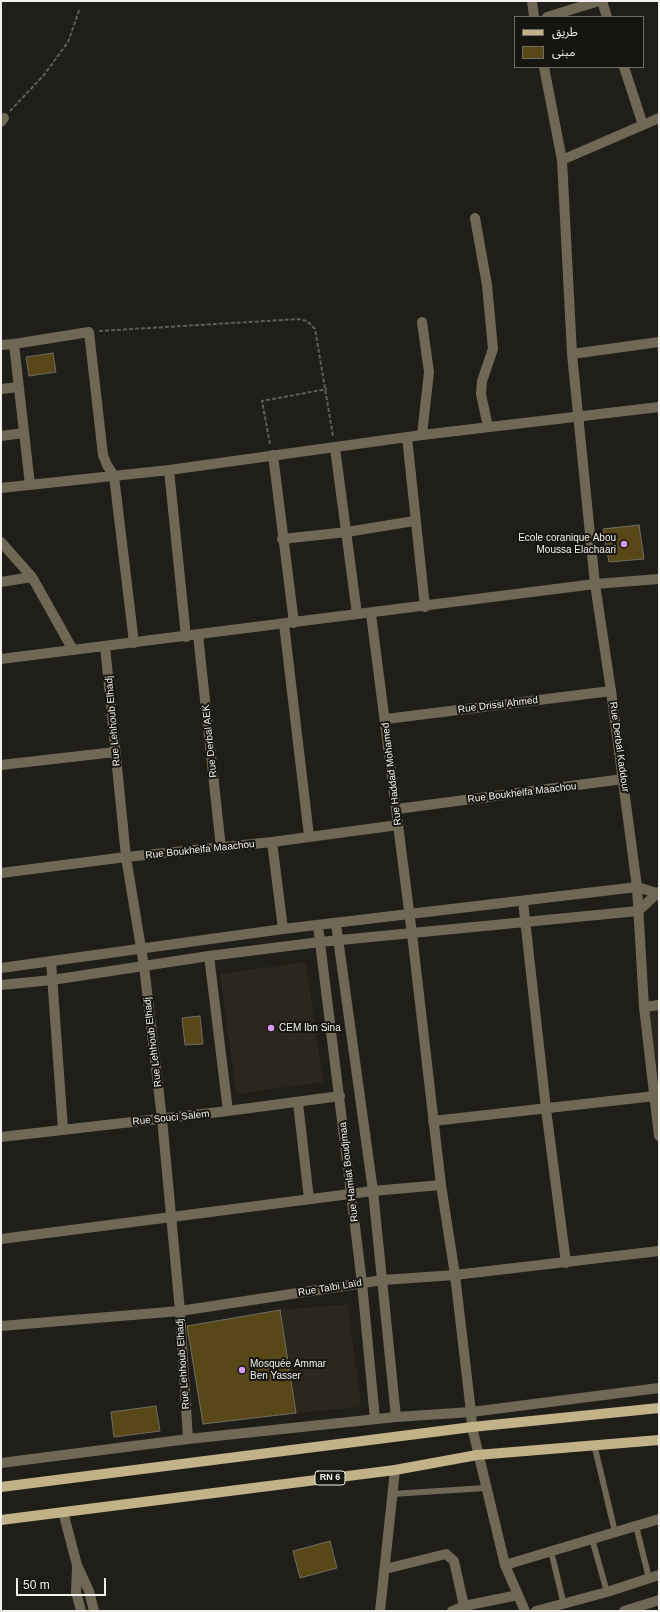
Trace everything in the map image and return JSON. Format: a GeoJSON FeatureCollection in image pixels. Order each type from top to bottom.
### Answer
{"type":"FeatureCollection","features":[{"type":"Feature","properties":{"kind":"main road"},"geometry":{"type":"LineString","coordinates":[[1,1487],[472,1427],[659,1408]]}},
{"type":"Feature","properties":{"kind":"main road","name":"RN 6"},"geometry":{"type":"LineString","coordinates":[[1,1520],[394,1470],[477,1455],[594,1444],[659,1440]]}},
{"type":"Feature","properties":{"kind":"street"},"geometry":{"type":"LineString","coordinates":[[532,1],[534,16]]}},
{"type":"Feature","properties":{"kind":"street"},"geometry":{"type":"LineString","coordinates":[[550,16],[601,1],[607,16]]}},
{"type":"Feature","properties":{"kind":"street","name":"Rue Derbal Kaddour"},"geometry":{"type":"LineString","coordinates":[[544,68],[562,160],[572,354],[595,584],[637,887],[644,1007],[659,1136]]}},
{"type":"Feature","properties":{"kind":"street"},"geometry":{"type":"LineString","coordinates":[[624,68],[643,125]]}},
{"type":"Feature","properties":{"kind":"street"},"geometry":{"type":"LineString","coordinates":[[562,160],[659,118]]}},
{"type":"Feature","properties":{"kind":"street"},"geometry":{"type":"LineString","coordinates":[[475,218],[487,285],[493,349],[482,381],[481,394],[488,427]]}},
{"type":"Feature","properties":{"kind":"street"},"geometry":{"type":"LineString","coordinates":[[422,322],[429,372],[422,435]]}},
{"type":"Feature","properties":{"kind":"street"},"geometry":{"type":"LineString","coordinates":[[1,345],[89,332],[103,455],[106,465],[114,476],[134,643]]}},
{"type":"Feature","properties":{"kind":"street"},"geometry":{"type":"LineString","coordinates":[[572,354],[659,342]]}},
{"type":"Feature","properties":{"kind":"street"},"geometry":{"type":"LineString","coordinates":[[14,344],[30,485]]}},
{"type":"Feature","properties":{"kind":"street"},"geometry":{"type":"LineString","coordinates":[[1,389],[19,387]]}},
{"type":"Feature","properties":{"kind":"street"},"geometry":{"type":"LineString","coordinates":[[1,488],[169,470],[422,435],[659,407]]}},
{"type":"Feature","properties":{"kind":"street"},"geometry":{"type":"LineString","coordinates":[[1,436],[24,433]]}},
{"type":"Feature","properties":{"kind":"street"},"geometry":{"type":"LineString","coordinates":[[407,437],[414,521],[425,607]]}},
{"type":"Feature","properties":{"kind":"street"},"geometry":{"type":"LineString","coordinates":[[335,448],[357,614]]}},
{"type":"Feature","properties":{"kind":"street"},"geometry":{"type":"LineString","coordinates":[[273,456],[309,836]]}},
{"type":"Feature","properties":{"kind":"street"},"geometry":{"type":"LineString","coordinates":[[169,470],[186,636]]}},
{"type":"Feature","properties":{"kind":"street"},"geometry":{"type":"LineString","coordinates":[[282,539],[347,532],[414,521]]}},
{"type":"Feature","properties":{"kind":"street"},"geometry":{"type":"LineString","coordinates":[[1,542],[32,577],[73,650]]}},
{"type":"Feature","properties":{"kind":"street"},"geometry":{"type":"LineString","coordinates":[[1,582],[32,577]]}},
{"type":"Feature","properties":{"kind":"street"},"geometry":{"type":"LineString","coordinates":[[1,659],[357,614],[371,614],[595,584],[659,579]]}},
{"type":"Feature","properties":{"kind":"street","name":"Rue Haddad Mohamed"},"geometry":{"type":"LineString","coordinates":[[371,614],[397,809],[441,1184],[455,1275],[472,1427],[477,1455],[505,1565],[525,1611]]}},
{"type":"Feature","properties":{"kind":"street","name":"Rue Derbal AEK"},"geometry":{"type":"LineString","coordinates":[[198,635],[221,848]]}},
{"type":"Feature","properties":{"kind":"street","name":"Rue Lehhoub Elhadj"},"geometry":{"type":"LineString","coordinates":[[106,646],[126,857],[144,966],[162,1119],[180,1311],[188,1439]]}},
{"type":"Feature","properties":{"kind":"street","name":"Rue Drissi Ahmed"},"geometry":{"type":"LineString","coordinates":[[386,720],[611,691]]}},
{"type":"Feature","properties":{"kind":"street"},"geometry":{"type":"LineString","coordinates":[[1,765],[115,752]]}},
{"type":"Feature","properties":{"kind":"street","name":"Rue Boukhelfa Maachou"},"geometry":{"type":"LineString","coordinates":[[397,809],[623,779]]}},
{"type":"Feature","properties":{"kind":"street","name":"Rue Boukhelfa Maachou"},"geometry":{"type":"LineString","coordinates":[[1,873],[126,857],[272,842],[398,825]]}},
{"type":"Feature","properties":{"kind":"street"},"geometry":{"type":"LineString","coordinates":[[272,842],[283,929]]}},
{"type":"Feature","properties":{"kind":"street"},"geometry":{"type":"LineString","coordinates":[[1,968],[283,929],[523,902],[637,887],[658,892]]}},
{"type":"Feature","properties":{"kind":"street"},"geometry":{"type":"LineString","coordinates":[[1,985],[52,980],[209,956],[320,942],[638,911],[658,892]]}},
{"type":"Feature","properties":{"kind":"street"},"geometry":{"type":"LineString","coordinates":[[523,902],[546,1109],[566,1263]]}},
{"type":"Feature","properties":{"kind":"street","name":"Rue Hamlat Boudjmaa"},"geometry":{"type":"LineString","coordinates":[[336,924],[373,1191],[396,1417]]}},
{"type":"Feature","properties":{"kind":"street","name":"Rue Hamlat Boudjmaa"},"geometry":{"type":"LineString","coordinates":[[318,926],[362,1283],[375,1419]]}},
{"type":"Feature","properties":{"kind":"street"},"geometry":{"type":"LineString","coordinates":[[209,956],[228,1111]]}},
{"type":"Feature","properties":{"kind":"street"},"geometry":{"type":"LineString","coordinates":[[51,962],[63,1129]]}},
{"type":"Feature","properties":{"kind":"street"},"geometry":{"type":"LineString","coordinates":[[644,1007],[659,1005]]}},
{"type":"Feature","properties":{"kind":"street","name":"Rue Souci Salem"},"geometry":{"type":"LineString","coordinates":[[1,1137],[298,1103],[340,1096]]}},
{"type":"Feature","properties":{"kind":"street"},"geometry":{"type":"LineString","coordinates":[[433,1121],[655,1096]]}},
{"type":"Feature","properties":{"kind":"street"},"geometry":{"type":"LineString","coordinates":[[298,1103],[309,1199]]}},
{"type":"Feature","properties":{"kind":"street"},"geometry":{"type":"LineString","coordinates":[[1,1239],[171,1216],[441,1184]]}},
{"type":"Feature","properties":{"kind":"street","name":"Rue Taïbi Laïd"},"geometry":{"type":"LineString","coordinates":[[1,1326],[180,1311],[383,1280],[455,1275],[659,1251]]}},
{"type":"Feature","properties":{"kind":"street"},"geometry":{"type":"LineString","coordinates":[[1,1463],[188,1439],[375,1419],[471,1412],[659,1388]]}},
{"type":"Feature","properties":{"kind":"street"},"geometry":{"type":"LineString","coordinates":[[380,1611],[394,1470]]}},
{"type":"Feature","properties":{"kind":"street"},"geometry":{"type":"LineString","coordinates":[[63,1512],[77,1566],[89,1591],[94,1611]]}},
{"type":"Feature","properties":{"kind":"street"},"geometry":{"type":"LineString","coordinates":[[505,1565],[659,1519]]}},
{"type":"Feature","properties":{"kind":"street"},"geometry":{"type":"LineString","coordinates":[[385,1569],[446,1554],[454,1561],[464,1606]]}},
{"type":"Feature","properties":{"kind":"street"},"geometry":{"type":"LineString","coordinates":[[77,1566],[76,1592],[81,1611]]}},
{"type":"Feature","properties":{"kind":"street"},"geometry":{"type":"LineString","coordinates":[[536,1611],[607,1592],[654,1576]]}},
{"type":"Feature","properties":{"kind":"street"},"geometry":{"type":"LineString","coordinates":[[452,1611],[464,1606],[518,1595]]}},
{"type":"Feature","properties":{"kind":"street"},"geometry":{"type":"LineString","coordinates":[[624,1611],[659,1600]]}},
{"type":"Feature","properties":{"kind":"lane"},"geometry":{"type":"LineString","coordinates":[[594,1444],[615,1532]]}},
{"type":"Feature","properties":{"kind":"lane"},"geometry":{"type":"LineString","coordinates":[[392,1494],[485,1488]]}},
{"type":"Feature","properties":{"kind":"lane"},"geometry":{"type":"LineString","coordinates":[[636,1526],[654,1576]]}},
{"type":"Feature","properties":{"kind":"lane"},"geometry":{"type":"LineString","coordinates":[[592,1539],[607,1592]]}},
{"type":"Feature","properties":{"kind":"lane"},"geometry":{"type":"LineString","coordinates":[[551,1551],[564,1604]]}},
{"type":"Feature","properties":{"kind":"path"},"geometry":{"type":"LineString","coordinates":[[3,120],[44,75],[68,42],[80,8]]}},
{"type":"Feature","properties":{"kind":"path"},"geometry":{"type":"LineString","coordinates":[[89,332],[299,319],[307,321],[315,329],[327,389],[335,448]]}},
{"type":"Feature","properties":{"kind":"path"},"geometry":{"type":"LineString","coordinates":[[273,456],[262,400],[327,389]]}},
{"type":"Feature","properties":{"kind":"shaded area","name":"CEM Ibn Sina"},"geometry":{"type":"Polygon","coordinates":[[[306,962],[323,1082],[236,1094],[220,974],[306,962]]]}},
{"type":"Feature","properties":{"kind":"shaded area"},"geometry":{"type":"Polygon","coordinates":[[[659,1004],[659,1099],[647,1006],[659,1004]]]}},
{"type":"Feature","properties":{"kind":"shaded area"},"geometry":{"type":"Polygon","coordinates":[[[348,1304],[361,1407],[296,1413],[280,1310],[348,1304]]]}},
{"type":"Feature","properties":{"kind":"building"},"geometry":{"type":"Polygon","coordinates":[[[53,353],[56,372],[29,376],[26,357],[53,353]]]}},
{"type":"Feature","properties":{"kind":"building","name":"Ecole coranique Abou Moussa Elachaari"},"geometry":{"type":"Polygon","coordinates":[[[639,525],[644,559],[609,562],[603,529],[639,525]]]}},
{"type":"Feature","properties":{"kind":"building"},"geometry":{"type":"Polygon","coordinates":[[[200,1016],[203,1044],[185,1045],[182,1018],[200,1016]]]}},
{"type":"Feature","properties":{"kind":"building","name":"Mosquée Ammar Ben Yasser"},"geometry":{"type":"Polygon","coordinates":[[[280,1310],[296,1413],[203,1424],[187,1326],[280,1310]]]}},
{"type":"Feature","properties":{"kind":"building"},"geometry":{"type":"Polygon","coordinates":[[[156,1406],[160,1431],[114,1437],[111,1412],[156,1406]]]}},
{"type":"Feature","properties":{"kind":"building"},"geometry":{"type":"Polygon","coordinates":[[[330,1541],[337,1568],[300,1578],[293,1551],[330,1541]]]}},
{"type":"Feature","properties":{"kind":"place","name":"Ecole coranique Abou Moussa Elachaari"},"geometry":{"type":"Point","coordinates":[624,544]}},
{"type":"Feature","properties":{"kind":"place","name":"CEM Ibn Sina"},"geometry":{"type":"Point","coordinates":[271,1028]}},
{"type":"Feature","properties":{"kind":"place","name":"Mosquée Ammar Ben Yasser"},"geometry":{"type":"Point","coordinates":[242,1370]}}]}
